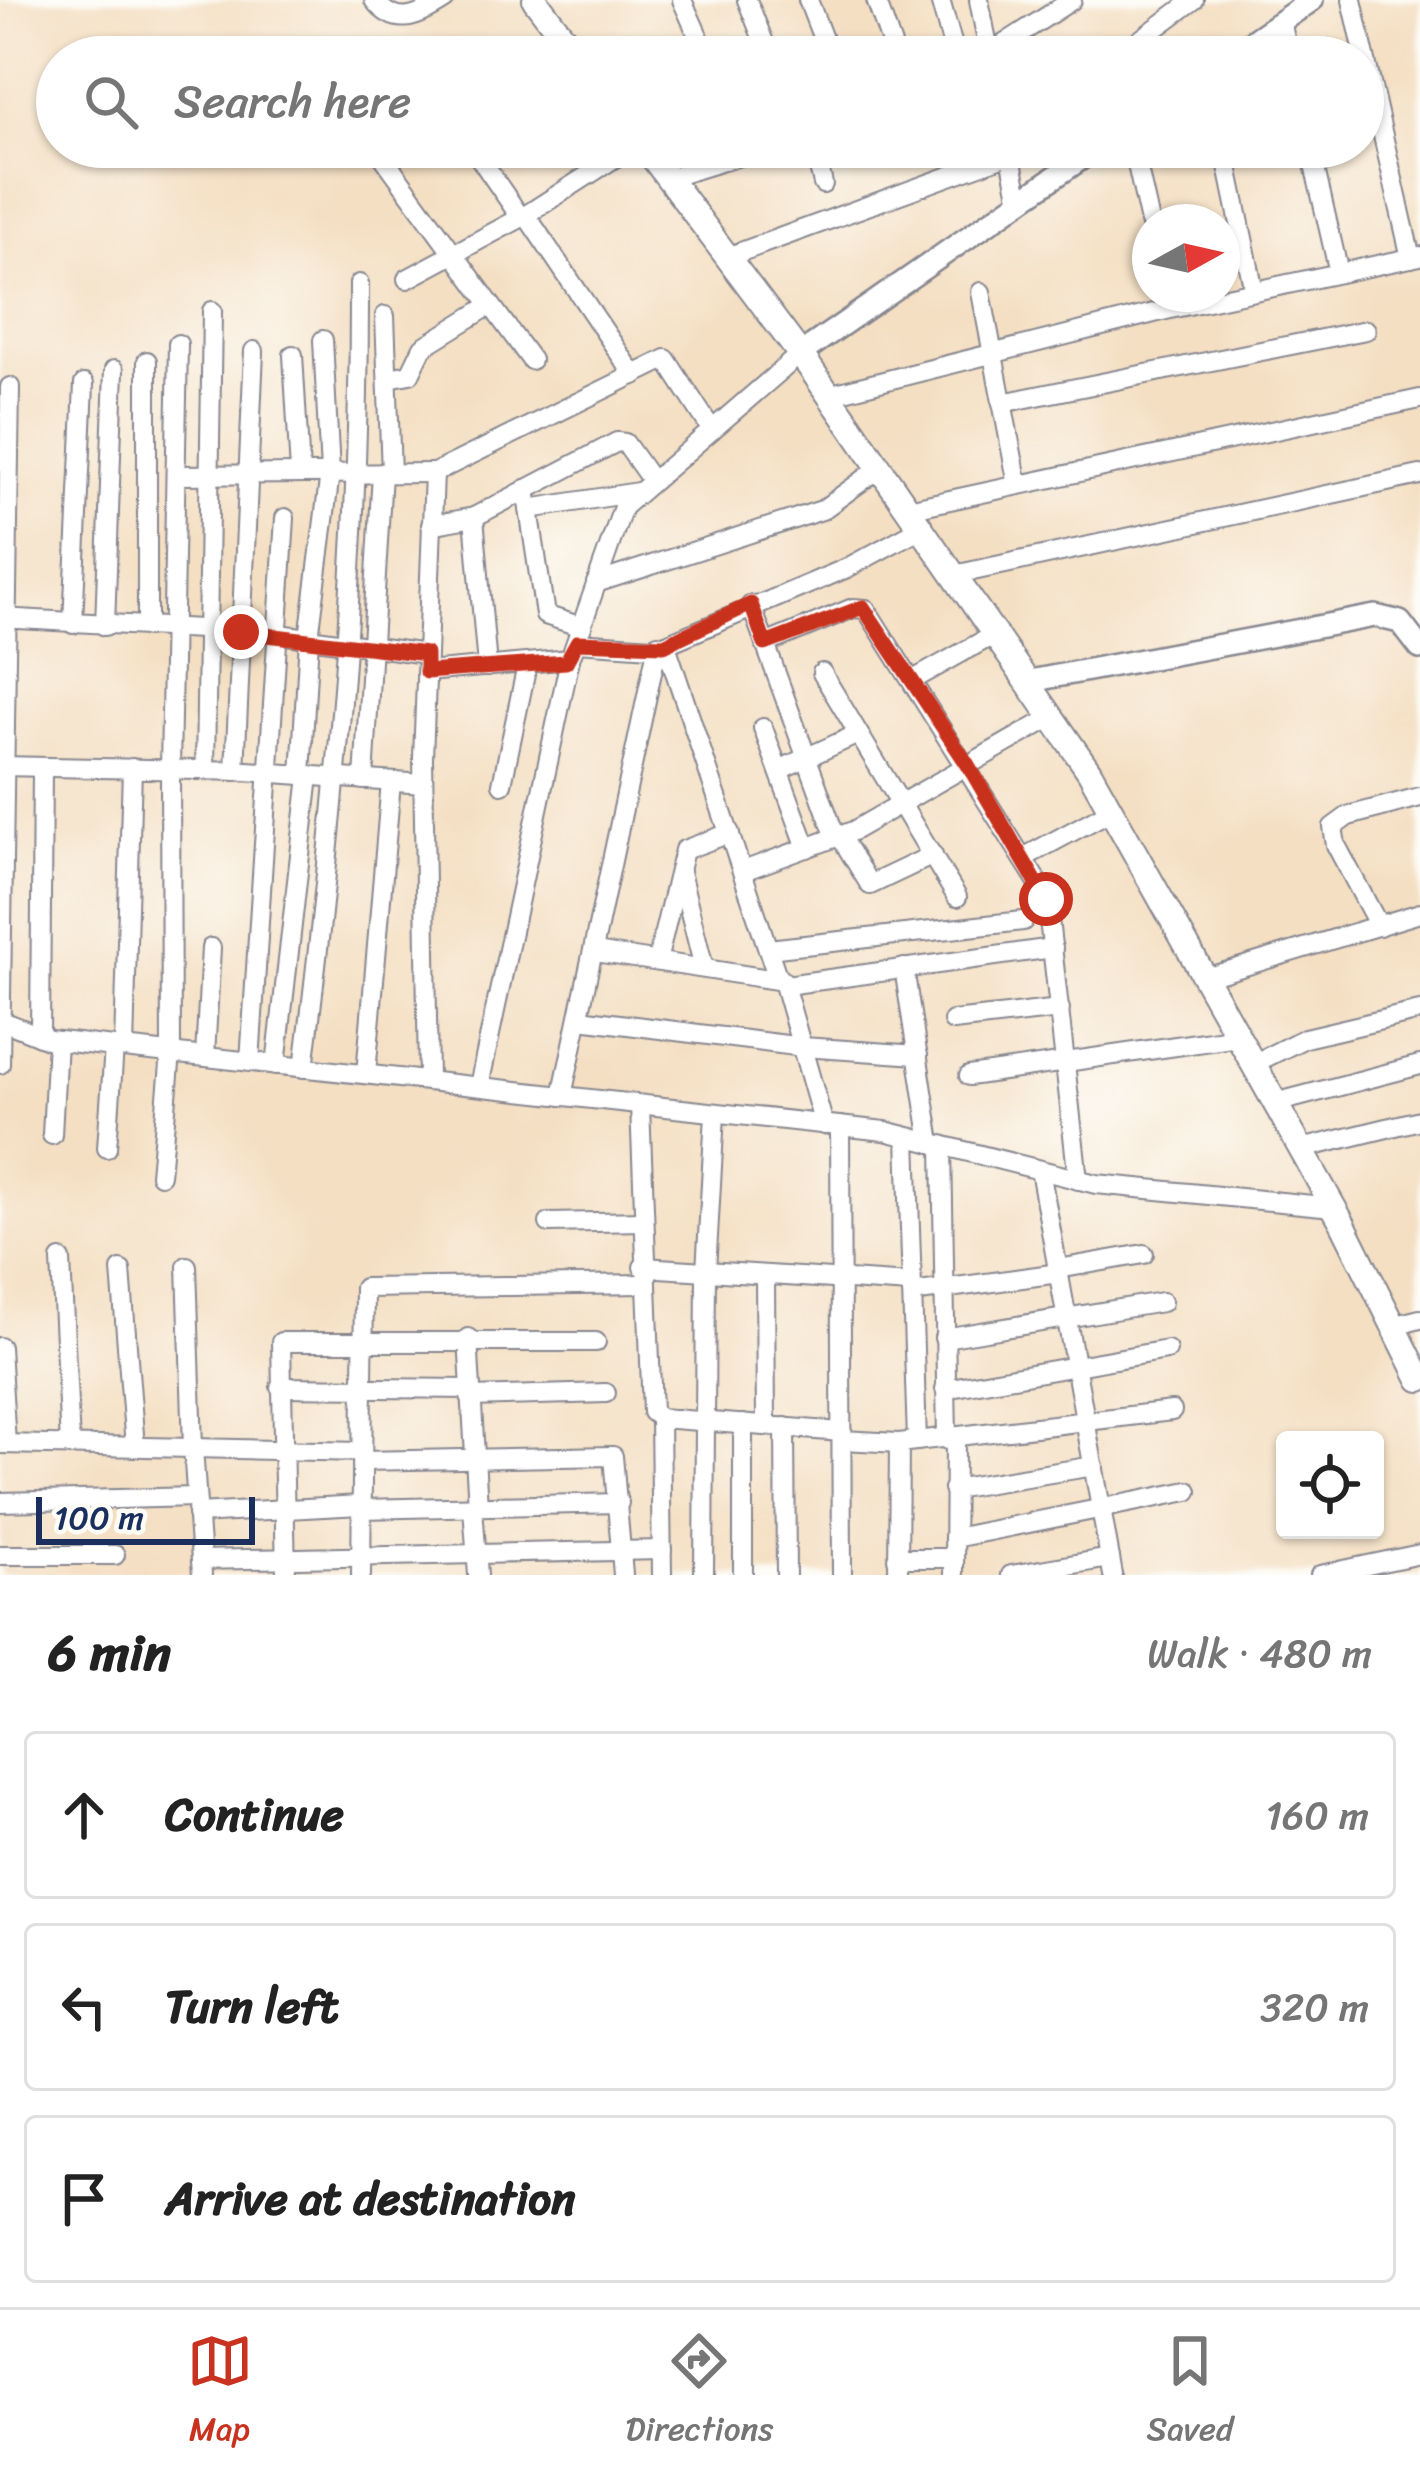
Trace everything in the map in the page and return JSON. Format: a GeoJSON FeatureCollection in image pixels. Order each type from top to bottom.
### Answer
{"type":"FeatureCollection","features":[{"type":"Feature","properties":{"kind":"main road"},"geometry":{"type":"LineString","coordinates":[[546,3],[566,36]]}},
{"type":"Feature","properties":{"kind":"main road"},"geometry":{"type":"LineString","coordinates":[[661,168],[829,395],[1030,681],[1112,810],[1333,1207],[1420,1379]]}},
{"type":"Feature","properties":{"kind":"street"},"geometry":{"type":"LineString","coordinates":[[374,0],[386,15],[405,19],[445,0]]}},
{"type":"Feature","properties":{"kind":"street"},"geometry":{"type":"LineString","coordinates":[[682,0],[698,36]]}},
{"type":"Feature","properties":{"kind":"street"},"geometry":{"type":"LineString","coordinates":[[747,0],[762,36]]}},
{"type":"Feature","properties":{"kind":"street"},"geometry":{"type":"LineString","coordinates":[[808,0],[822,36]]}},
{"type":"Feature","properties":{"kind":"street"},"geometry":{"type":"LineString","coordinates":[[876,0],[889,36]]}},
{"type":"Feature","properties":{"kind":"street"},"geometry":{"type":"LineString","coordinates":[[940,0],[950,36]]}},
{"type":"Feature","properties":{"kind":"street"},"geometry":{"type":"LineString","coordinates":[[979,0],[986,36]]}},
{"type":"Feature","properties":{"kind":"street"},"geometry":{"type":"LineString","coordinates":[[1018,36],[1072,0]]}},
{"type":"Feature","properties":{"kind":"street"},"geometry":{"type":"LineString","coordinates":[[1145,36],[1194,0]]}},
{"type":"Feature","properties":{"kind":"street"},"geometry":{"type":"LineString","coordinates":[[1259,36],[1312,0]]}},
{"type":"Feature","properties":{"kind":"street"},"geometry":{"type":"LineString","coordinates":[[1352,0],[1361,36]]}},
{"type":"Feature","properties":{"kind":"street"},"geometry":{"type":"LineString","coordinates":[[1281,21],[1284,36]]}},
{"type":"Feature","properties":{"kind":"street"},"geometry":{"type":"LineString","coordinates":[[1240,293],[1416,257],[1384,128]]}},
{"type":"Feature","properties":{"kind":"street"},"geometry":{"type":"LineString","coordinates":[[390,168],[531,360]]}},
{"type":"Feature","properties":{"kind":"street"},"geometry":{"type":"LineString","coordinates":[[488,168],[634,375]]}},
{"type":"Feature","properties":{"kind":"street"},"geometry":{"type":"LineString","coordinates":[[407,280],[524,216],[599,168]]}},
{"type":"Feature","properties":{"kind":"street"},"geometry":{"type":"LineString","coordinates":[[668,178],[701,168]]}},
{"type":"Feature","properties":{"kind":"street"},"geometry":{"type":"LineString","coordinates":[[819,168],[823,184]]}},
{"type":"Feature","properties":{"kind":"street"},"geometry":{"type":"LineString","coordinates":[[727,257],[965,168]]}},
{"type":"Feature","properties":{"kind":"street"},"geometry":{"type":"LineString","coordinates":[[1013,168],[1020,201]]}},
{"type":"Feature","properties":{"kind":"street"},"geometry":{"type":"LineString","coordinates":[[479,1086],[576,643],[618,517],[645,487],[800,354],[1068,168]]}},
{"type":"Feature","properties":{"kind":"street"},"geometry":{"type":"LineString","coordinates":[[1138,168],[1146,204]]}},
{"type":"Feature","properties":{"kind":"street"},"geometry":{"type":"LineString","coordinates":[[1228,168],[1253,291]]}},
{"type":"Feature","properties":{"kind":"street"},"geometry":{"type":"LineString","coordinates":[[1315,168],[1340,273]]}},
{"type":"Feature","properties":{"kind":"street"},"geometry":{"type":"LineString","coordinates":[[304,1068],[340,778],[360,473],[359,284]]}},
{"type":"Feature","properties":{"kind":"street"},"geometry":{"type":"LineString","coordinates":[[981,292],[1018,484]]}},
{"type":"Feature","properties":{"kind":"street"},"geometry":{"type":"LineString","coordinates":[[388,378],[410,374],[423,347],[489,306]]}},
{"type":"Feature","properties":{"kind":"street"},"geometry":{"type":"LineString","coordinates":[[205,770],[212,311]]}},
{"type":"Feature","properties":{"kind":"street"},"geometry":{"type":"LineString","coordinates":[[829,395],[1134,312]]}},
{"type":"Feature","properties":{"kind":"street"},"geometry":{"type":"LineString","coordinates":[[364,780],[386,473],[385,316]]}},
{"type":"Feature","properties":{"kind":"street"},"geometry":{"type":"LineString","coordinates":[[1002,403],[1366,330]]}},
{"type":"Feature","properties":{"kind":"street"},"geometry":{"type":"LineString","coordinates":[[276,1065],[305,775],[309,638],[330,473],[322,340]]}},
{"type":"Feature","properties":{"kind":"street"},"geometry":{"type":"LineString","coordinates":[[160,1175],[171,1054],[170,769],[178,344]]}},
{"type":"Feature","properties":{"kind":"street"},"geometry":{"type":"LineString","coordinates":[[235,771],[254,351]]}},
{"type":"Feature","properties":{"kind":"street"},"geometry":{"type":"LineString","coordinates":[[293,355],[300,472]]}},
{"type":"Feature","properties":{"kind":"street"},"geometry":{"type":"LineString","coordinates":[[177,475],[434,473],[666,359],[712,430]]}},
{"type":"Feature","properties":{"kind":"street"},"geometry":{"type":"LineString","coordinates":[[147,362],[147,627]]}},
{"type":"Feature","properties":{"kind":"street"},"geometry":{"type":"LineString","coordinates":[[105,626],[114,370]]}},
{"type":"Feature","properties":{"kind":"street"},"geometry":{"type":"LineString","coordinates":[[73,625],[84,384]]}},
{"type":"Feature","properties":{"kind":"street"},"geometry":{"type":"LineString","coordinates":[[0,1064],[10,386]]}},
{"type":"Feature","properties":{"kind":"street"},"geometry":{"type":"LineString","coordinates":[[3,619],[276,633],[376,647],[426,663],[487,668],[526,664],[576,643],[661,645],[847,568],[914,518],[1018,484],[1420,399]]}},
{"type":"Feature","properties":{"kind":"street"},"geometry":{"type":"LineString","coordinates":[[528,499],[621,441],[645,487]]}},
{"type":"Feature","properties":{"kind":"street"},"geometry":{"type":"LineString","coordinates":[[596,583],[822,510],[880,468]]}},
{"type":"Feature","properties":{"kind":"street"},"geometry":{"type":"LineString","coordinates":[[428,1080],[423,784],[434,473]]}},
{"type":"Feature","properties":{"kind":"street"},"geometry":{"type":"LineString","coordinates":[[954,575],[1420,475]]}},
{"type":"Feature","properties":{"kind":"street"},"geometry":{"type":"LineString","coordinates":[[431,525],[528,499],[645,487]]}},
{"type":"Feature","properties":{"kind":"street"},"geometry":{"type":"LineString","coordinates":[[528,499],[544,614],[576,643]]}},
{"type":"Feature","properties":{"kind":"street"},"geometry":{"type":"LineString","coordinates":[[474,517],[487,668]]}},
{"type":"Feature","properties":{"kind":"street"},"geometry":{"type":"LineString","coordinates":[[250,1062],[286,518]]}},
{"type":"Feature","properties":{"kind":"street"},"geometry":{"type":"LineString","coordinates":[[751,604],[838,837],[870,885],[932,855]]}},
{"type":"Feature","properties":{"kind":"street"},"geometry":{"type":"LineString","coordinates":[[765,644],[863,607],[968,765],[1023,858],[1046,899],[1078,1180]]}},
{"type":"Feature","properties":{"kind":"street"},"geometry":{"type":"LineString","coordinates":[[1030,681],[1375,616],[1400,622],[1420,648]]}},
{"type":"Feature","properties":{"kind":"street"},"geometry":{"type":"LineString","coordinates":[[913,680],[994,634]]}},
{"type":"Feature","properties":{"kind":"street"},"geometry":{"type":"LineString","coordinates":[[661,645],[832,1126],[842,1280],[842,1575]]}},
{"type":"Feature","properties":{"kind":"street"},"geometry":{"type":"LineString","coordinates":[[562,1096],[661,645]]}},
{"type":"Feature","properties":{"kind":"street"},"geometry":{"type":"LineString","coordinates":[[502,784],[526,664]]}},
{"type":"Feature","properties":{"kind":"street"},"geometry":{"type":"LineString","coordinates":[[822,673],[957,897]]}},
{"type":"Feature","properties":{"kind":"street"},"geometry":{"type":"LineString","coordinates":[[743,872],[838,837],[1052,717]]}},
{"type":"Feature","properties":{"kind":"street"},"geometry":{"type":"LineString","coordinates":[[764,728],[807,848]]}},
{"type":"Feature","properties":{"kind":"street"},"geometry":{"type":"LineString","coordinates":[[778,770],[858,734]]}},
{"type":"Feature","properties":{"kind":"street"},"geometry":{"type":"LineString","coordinates":[[1,766],[235,771],[423,784]]}},
{"type":"Feature","properties":{"kind":"street"},"geometry":{"type":"LineString","coordinates":[[42,766],[52,1135]]}},
{"type":"Feature","properties":{"kind":"street"},"geometry":{"type":"LineString","coordinates":[[107,1148],[119,1048],[132,768]]}},
{"type":"Feature","properties":{"kind":"street"},"geometry":{"type":"LineString","coordinates":[[366,1074],[391,782]]}},
{"type":"Feature","properties":{"kind":"street"},"geometry":{"type":"LineString","coordinates":[[1379,926],[1336,845],[1333,827],[1348,816],[1420,796]]}},
{"type":"Feature","properties":{"kind":"street"},"geometry":{"type":"LineString","coordinates":[[1023,858],[1112,810]]}},
{"type":"Feature","properties":{"kind":"street"},"geometry":{"type":"LineString","coordinates":[[657,961],[688,847],[730,832]]}},
{"type":"Feature","properties":{"kind":"street"},"geometry":{"type":"LineString","coordinates":[[679,867],[704,968]]}},
{"type":"Feature","properties":{"kind":"street"},"geometry":{"type":"LineString","coordinates":[[1205,979],[1420,913]]}},
{"type":"Feature","properties":{"kind":"street"},"geometry":{"type":"LineString","coordinates":[[768,950],[1023,921]]}},
{"type":"Feature","properties":{"kind":"street"},"geometry":{"type":"LineString","coordinates":[[205,1057],[211,948]]}},
{"type":"Feature","properties":{"kind":"street"},"geometry":{"type":"LineString","coordinates":[[595,952],[782,982],[1053,948]]}},
{"type":"Feature","properties":{"kind":"street"},"geometry":{"type":"LineString","coordinates":[[904,968],[936,1144],[954,1557]]}},
{"type":"Feature","properties":{"kind":"street"},"geometry":{"type":"LineString","coordinates":[[952,1021],[1060,1009]]}},
{"type":"Feature","properties":{"kind":"street"},"geometry":{"type":"LineString","coordinates":[[1253,1064],[1305,1038],[1420,1011]]}},
{"type":"Feature","properties":{"kind":"street"},"geometry":{"type":"LineString","coordinates":[[580,1019],[803,1047],[918,1055]]}},
{"type":"Feature","properties":{"kind":"street"},"geometry":{"type":"LineString","coordinates":[[2,1021],[49,1038],[119,1048],[832,1126],[907,1137],[1078,1180],[1333,1207]]}},
{"type":"Feature","properties":{"kind":"street"},"geometry":{"type":"LineString","coordinates":[[969,1076],[1238,1037]]}},
{"type":"Feature","properties":{"kind":"street"},"geometry":{"type":"LineString","coordinates":[[1275,1103],[1420,1065]]}},
{"type":"Feature","properties":{"kind":"street"},"geometry":{"type":"LineString","coordinates":[[640,1106],[650,1406],[660,1418],[662,1575]]}},
{"type":"Feature","properties":{"kind":"street"},"geometry":{"type":"LineString","coordinates":[[704,1575],[706,1271],[716,1114]]}},
{"type":"Feature","properties":{"kind":"street"},"geometry":{"type":"LineString","coordinates":[[1301,1149],[1420,1120]]}},
{"type":"Feature","properties":{"kind":"street"},"geometry":{"type":"LineString","coordinates":[[907,1137],[908,1442],[897,1567],[954,1557],[1101,1508],[1187,1491]]}},
{"type":"Feature","properties":{"kind":"street"},"geometry":{"type":"LineString","coordinates":[[1011,1575],[1112,1567],[1040,1170]]}},
{"type":"Feature","properties":{"kind":"street"},"geometry":{"type":"LineString","coordinates":[[549,1223],[643,1221]]}},
{"type":"Feature","properties":{"kind":"street"},"geometry":{"type":"LineString","coordinates":[[361,1575],[362,1292],[369,1287],[706,1271],[943,1290],[1144,1254]]}},
{"type":"Feature","properties":{"kind":"street"},"geometry":{"type":"LineString","coordinates":[[61,1260],[70,1446]]}},
{"type":"Feature","properties":{"kind":"street"},"geometry":{"type":"LineString","coordinates":[[188,1266],[201,1568],[286,1566],[361,1553],[662,1550]]}},
{"type":"Feature","properties":{"kind":"street"},"geometry":{"type":"LineString","coordinates":[[121,1270],[135,1447]]}},
{"type":"Feature","properties":{"kind":"street"},"geometry":{"type":"LineString","coordinates":[[765,1275],[787,1575]]}},
{"type":"Feature","properties":{"kind":"street"},"geometry":{"type":"LineString","coordinates":[[944,1338],[1162,1302]]}},
{"type":"Feature","properties":{"kind":"street"},"geometry":{"type":"LineString","coordinates":[[1394,1326],[1420,1319]]}},
{"type":"Feature","properties":{"kind":"street"},"geometry":{"type":"LineString","coordinates":[[469,1338],[478,1575]]}},
{"type":"Feature","properties":{"kind":"street"},"geometry":{"type":"LineString","coordinates":[[286,1566],[281,1342],[469,1338],[596,1342]]}},
{"type":"Feature","properties":{"kind":"street"},"geometry":{"type":"LineString","coordinates":[[0,1347],[3,1444],[362,1456],[611,1455],[617,1462],[622,1575]]}},
{"type":"Feature","properties":{"kind":"street"},"geometry":{"type":"LineString","coordinates":[[945,1389],[1167,1350]]}},
{"type":"Feature","properties":{"kind":"street"},"geometry":{"type":"LineString","coordinates":[[280,1387],[606,1393]]}},
{"type":"Feature","properties":{"kind":"street"},"geometry":{"type":"LineString","coordinates":[[660,1418],[908,1442],[1172,1411]]}},
{"type":"Feature","properties":{"kind":"street"},"geometry":{"type":"LineString","coordinates":[[743,1424],[743,1575]]}},
{"type":"Feature","properties":{"kind":"street"},"geometry":{"type":"LineString","coordinates":[[953,1490],[1094,1466]]}},
{"type":"Feature","properties":{"kind":"street"},"geometry":{"type":"LineString","coordinates":[[0,1502],[284,1507],[619,1503]]}},
{"type":"Feature","properties":{"kind":"street"},"geometry":{"type":"LineString","coordinates":[[0,1555],[115,1555]]}},
{"type":"Feature","properties":{"kind":"street"},"geometry":{"type":"LineString","coordinates":[[1319,1575],[1412,1562]]}},
{"type":"Feature","properties":{"kind":"route"},"geometry":{"type":"LineString","coordinates":[[241,632],[426,654],[426,672],[566,662],[577,642],[664,645],[751,604],[765,644],[863,607],[968,765],[1046,899]]}}]}
